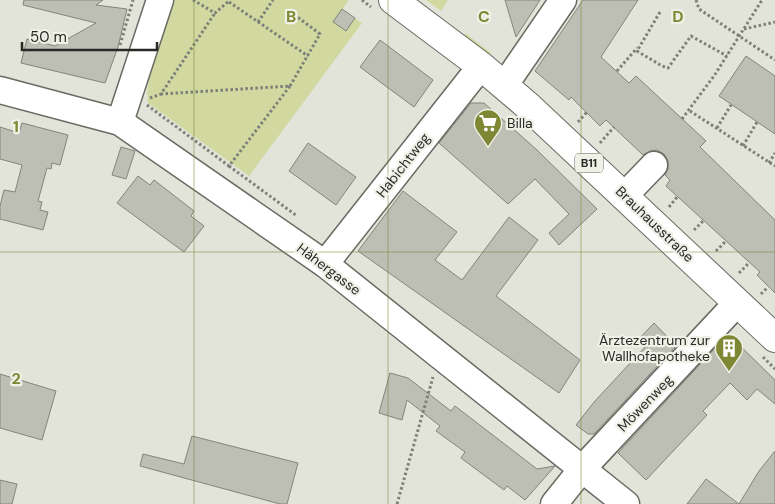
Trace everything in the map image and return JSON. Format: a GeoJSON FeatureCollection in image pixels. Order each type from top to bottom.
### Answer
{"type":"FeatureCollection","features":[{"type":"Feature","properties":{"kind":"main road","name":"Brauhausstraße"},"geometry":{"type":"LineString","coordinates":[[393,0],[481,66],[624,195],[749,299],[775,338]]}},
{"type":"Feature","properties":{"kind":"street"},"geometry":{"type":"LineString","coordinates":[[120,122],[160,0]]}},
{"type":"Feature","properties":{"kind":"street"},"geometry":{"type":"LineString","coordinates":[[504,86],[563,0]]}},
{"type":"Feature","properties":{"kind":"street","name":"Habichtweg"},"geometry":{"type":"LineString","coordinates":[[325,264],[481,66]]}},
{"type":"Feature","properties":{"kind":"street","name":"Hähergasse"},"geometry":{"type":"LineString","coordinates":[[0,90],[120,122],[325,264],[626,504]]}},
{"type":"Feature","properties":{"kind":"street"},"geometry":{"type":"LineString","coordinates":[[624,195],[654,165]]}},
{"type":"Feature","properties":{"kind":"street","name":"Möwenweg"},"geometry":{"type":"LineString","coordinates":[[554,504],[582,469],[749,299]]}},
{"type":"Feature","properties":{"kind":"path"},"geometry":{"type":"LineString","coordinates":[[193,0],[215,13]]}},
{"type":"Feature","properties":{"kind":"path"},"geometry":{"type":"LineString","coordinates":[[258,22],[273,0]]}},
{"type":"Feature","properties":{"kind":"path"},"geometry":{"type":"LineString","coordinates":[[696,0],[699,9],[775,60]]}},
{"type":"Feature","properties":{"kind":"path"},"geometry":{"type":"LineString","coordinates":[[682,119],[690,111],[762,0]]}},
{"type":"Feature","properties":{"kind":"path"},"geometry":{"type":"LineString","coordinates":[[161,94],[215,13],[229,1],[308,56]]}},
{"type":"Feature","properties":{"kind":"path"},"geometry":{"type":"LineString","coordinates":[[617,71],[637,48],[660,12]]}},
{"type":"Feature","properties":{"kind":"path"},"geometry":{"type":"LineString","coordinates":[[229,166],[290,86],[320,34],[296,16]]}},
{"type":"Feature","properties":{"kind":"path"},"geometry":{"type":"LineString","coordinates":[[743,29],[775,22]]}},
{"type":"Feature","properties":{"kind":"path"},"geometry":{"type":"LineString","coordinates":[[637,48],[637,51],[665,68],[671,66],[691,36],[726,56]]}},
{"type":"Feature","properties":{"kind":"path"},"geometry":{"type":"LineString","coordinates":[[146,99],[161,94],[290,86]]}},
{"type":"Feature","properties":{"kind":"path"},"geometry":{"type":"LineString","coordinates":[[139,100],[301,219]]}},
{"type":"Feature","properties":{"kind":"path"},"geometry":{"type":"LineString","coordinates":[[717,128],[731,105]]}},
{"type":"Feature","properties":{"kind":"path"},"geometry":{"type":"LineString","coordinates":[[690,111],[775,166]]}},
{"type":"Feature","properties":{"kind":"path"},"geometry":{"type":"LineString","coordinates":[[578,122],[586,112]]}},
{"type":"Feature","properties":{"kind":"path"},"geometry":{"type":"LineString","coordinates":[[744,146],[757,122]]}},
{"type":"Feature","properties":{"kind":"path"},"geometry":{"type":"LineString","coordinates":[[600,143],[614,127]]}},
{"type":"Feature","properties":{"kind":"path"},"geometry":{"type":"LineString","coordinates":[[769,162],[775,153]]}},
{"type":"Feature","properties":{"kind":"path"},"geometry":{"type":"LineString","coordinates":[[669,207],[677,197]]}},
{"type":"Feature","properties":{"kind":"path"},"geometry":{"type":"LineString","coordinates":[[694,230],[703,220]]}},
{"type":"Feature","properties":{"kind":"path"},"geometry":{"type":"LineString","coordinates":[[716,251],[726,241]]}},
{"type":"Feature","properties":{"kind":"path"},"geometry":{"type":"LineString","coordinates":[[739,273],[749,262]]}},
{"type":"Feature","properties":{"kind":"path"},"geometry":{"type":"LineString","coordinates":[[749,299],[768,287]]}},
{"type":"Feature","properties":{"kind":"path"},"geometry":{"type":"LineString","coordinates":[[397,504],[440,355]]}},
{"type":"Feature","properties":{"kind":"green space"},"geometry":{"type":"Polygon","coordinates":[[[174,0],[349,0],[333,22],[355,18],[362,23],[249,176],[148,103],[149,79],[174,0]]]}},
{"type":"Feature","properties":{"kind":"green space"},"geometry":{"type":"Polygon","coordinates":[[[426,0],[448,0],[441,11],[426,0]]]}},
{"type":"Feature","properties":{"kind":"green space"},"geometry":{"type":"Polygon","coordinates":[[[465,33],[491,53],[486,60],[465,37],[465,33]]]}},
{"type":"Feature","properties":{"kind":"building"},"geometry":{"type":"Polygon","coordinates":[[[24,0],[103,0],[96,5],[127,9],[118,47],[105,83],[21,63],[27,39],[55,46],[96,23],[23,5],[24,0]]]}},
{"type":"Feature","properties":{"kind":"building"},"geometry":{"type":"Polygon","coordinates":[[[505,0],[540,0],[516,37],[505,0]]]}},
{"type":"Feature","properties":{"kind":"building"},"geometry":{"type":"Polygon","coordinates":[[[583,0],[638,0],[601,57],[629,83],[636,76],[706,141],[700,147],[775,220],[775,293],[757,275],[760,272],[666,186],[670,180],[665,175],[668,169],[668,161],[664,154],[657,150],[643,155],[606,120],[600,126],[571,97],[569,100],[535,71],[583,0]]]}},
{"type":"Feature","properties":{"kind":"building"},"geometry":{"type":"Polygon","coordinates":[[[342,9],[355,18],[346,31],[333,22],[342,9]]]}},
{"type":"Feature","properties":{"kind":"building"},"geometry":{"type":"Polygon","coordinates":[[[380,40],[433,80],[414,107],[360,67],[380,40]]]}},
{"type":"Feature","properties":{"kind":"building"},"geometry":{"type":"Polygon","coordinates":[[[746,56],[775,76],[775,134],[719,96],[746,56]]]}},
{"type":"Feature","properties":{"kind":"building","name":"Billa"},"geometry":{"type":"Polygon","coordinates":[[[471,103],[484,103],[537,150],[597,209],[559,245],[549,233],[569,214],[535,179],[508,204],[439,143],[471,103]]]}},
{"type":"Feature","properties":{"kind":"building"},"geometry":{"type":"Polygon","coordinates":[[[22,123],[68,135],[60,165],[52,163],[51,169],[47,168],[38,201],[42,202],[40,210],[48,212],[43,230],[0,219],[0,206],[4,190],[15,192],[22,165],[0,159],[0,127],[19,133],[22,123]]]}},
{"type":"Feature","properties":{"kind":"building"},"geometry":{"type":"Polygon","coordinates":[[[308,143],[356,177],[336,205],[289,171],[308,143]]]}},
{"type":"Feature","properties":{"kind":"building"},"geometry":{"type":"Polygon","coordinates":[[[121,147],[135,151],[126,179],[112,175],[121,147]]]}},
{"type":"Feature","properties":{"kind":"building"},"geometry":{"type":"Polygon","coordinates":[[[138,176],[150,185],[154,180],[194,211],[191,216],[204,226],[184,252],[117,203],[138,176]]]}},
{"type":"Feature","properties":{"kind":"building"},"geometry":{"type":"Polygon","coordinates":[[[403,191],[457,232],[435,260],[462,280],[509,217],[538,240],[496,296],[580,360],[559,393],[358,251],[403,191]]]}},
{"type":"Feature","properties":{"kind":"building"},"geometry":{"type":"Polygon","coordinates":[[[654,323],[676,346],[594,434],[588,434],[576,425],[595,401],[645,347],[638,340],[654,323]]]}},
{"type":"Feature","properties":{"kind":"building"},"geometry":{"type":"Polygon","coordinates":[[[728,334],[775,380],[775,404],[757,389],[747,400],[730,383],[703,411],[707,415],[646,480],[618,453],[728,334]]]}},
{"type":"Feature","properties":{"kind":"building"},"geometry":{"type":"Polygon","coordinates":[[[390,373],[408,378],[451,411],[455,406],[537,469],[555,466],[525,500],[507,486],[504,490],[461,458],[465,452],[436,431],[440,426],[407,400],[402,420],[379,413],[390,373]]]}},
{"type":"Feature","properties":{"kind":"building"},"geometry":{"type":"Polygon","coordinates":[[[0,374],[56,391],[42,440],[0,428],[0,374]]]}},
{"type":"Feature","properties":{"kind":"building"},"geometry":{"type":"Polygon","coordinates":[[[192,436],[298,463],[287,504],[280,504],[140,466],[143,454],[184,464],[192,436]]]}},
{"type":"Feature","properties":{"kind":"building"},"geometry":{"type":"Polygon","coordinates":[[[775,451],[775,504],[739,504],[759,471],[775,451]]]}},
{"type":"Feature","properties":{"kind":"building"},"geometry":{"type":"Polygon","coordinates":[[[706,479],[739,504],[687,504],[706,479]]]}},
{"type":"Feature","properties":{"kind":"building"},"geometry":{"type":"Polygon","coordinates":[[[0,480],[17,484],[12,504],[0,504],[0,480]]]}},
{"type":"Feature","properties":{"kind":"place","name":"Billa"},"geometry":{"type":"Point","coordinates":[488,147]}},
{"type":"Feature","properties":{"kind":"place","name":"Ärztezentrum zur Wallhofapotheke"},"geometry":{"type":"Point","coordinates":[729,372]}}]}
